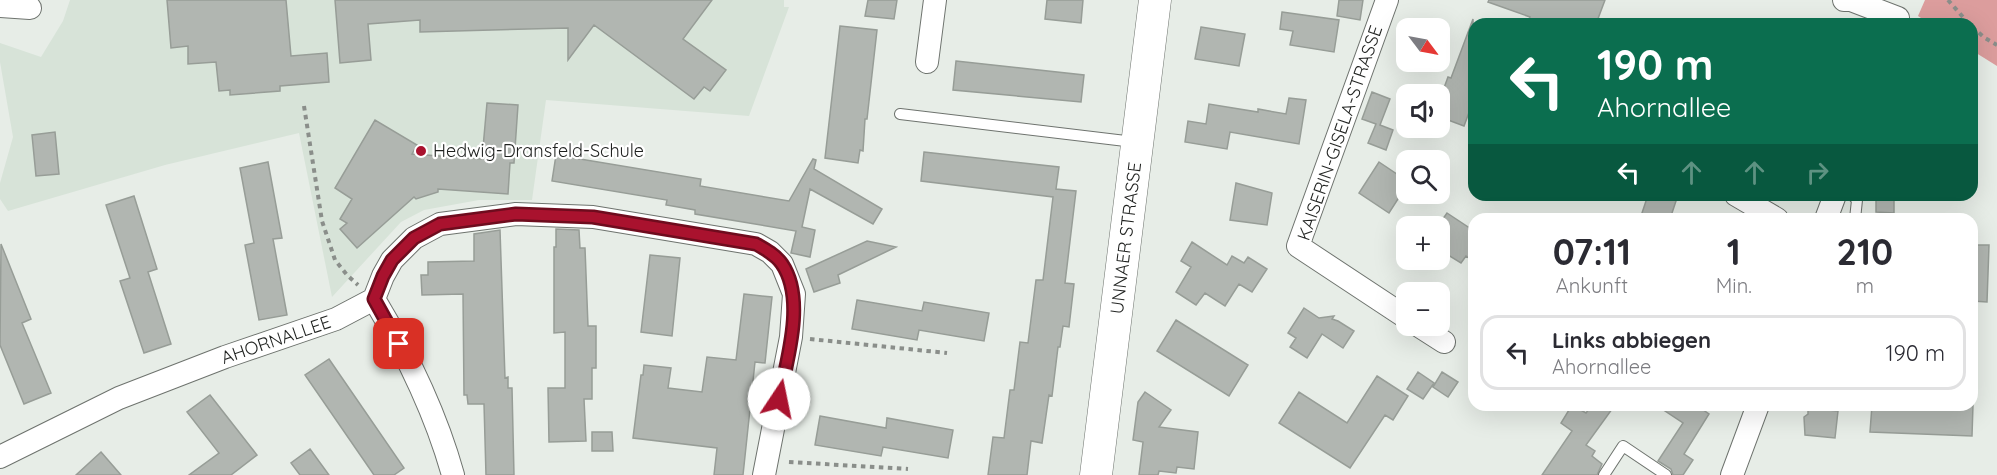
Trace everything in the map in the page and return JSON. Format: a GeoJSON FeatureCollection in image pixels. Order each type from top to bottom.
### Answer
{"type":"FeatureCollection","features":[{"type":"Feature","properties":{"kind":"street"},"geometry":{"type":"LineString","coordinates":[[927,62],[935,0]]}},
{"type":"Feature","properties":{"kind":"street","name":"UNNAER STRASSE"},"geometry":{"type":"LineString","coordinates":[[1096,475],[1155,0]]}},
{"type":"Feature","properties":{"kind":"street","name":"KAISERIN-GISELA-STRASSE"},"geometry":{"type":"LineString","coordinates":[[1388,0],[1298,246],[1396,311]]}},
{"type":"Feature","properties":{"kind":"street"},"geometry":{"type":"LineString","coordinates":[[1844,0],[1900,14]]}},
{"type":"Feature","properties":{"kind":"street"},"geometry":{"type":"LineString","coordinates":[[0,6],[30,8]]}},
{"type":"Feature","properties":{"kind":"street"},"geometry":{"type":"LineString","coordinates":[[1746,201],[1766,213]]}},
{"type":"Feature","properties":{"kind":"street"},"geometry":{"type":"LineString","coordinates":[[453,475],[442,435],[390,326],[374,299],[392,260],[414,238],[440,224],[516,214],[607,218],[756,244],[770,252],[782,264],[794,294],[791,337],[766,468]]}},
{"type":"Feature","properties":{"kind":"street","name":"AHORNALLEE"},"geometry":{"type":"LineString","coordinates":[[0,457],[119,398],[225,357],[336,319],[374,299]]}},
{"type":"Feature","properties":{"kind":"street"},"geometry":{"type":"LineString","coordinates":[[1435,336],[1444,342]]}},
{"type":"Feature","properties":{"kind":"street"},"geometry":{"type":"LineString","coordinates":[[1732,475],[1756,411]]}},
{"type":"Feature","properties":{"kind":"lane"},"geometry":{"type":"LineString","coordinates":[[900,114],[1138,142]]}},
{"type":"Feature","properties":{"kind":"lane"},"geometry":{"type":"LineString","coordinates":[[1604,475],[1623,446],[1666,475]]}},
{"type":"Feature","properties":{"kind":"path"},"geometry":{"type":"LineString","coordinates":[[1948,0],[1964,18]]}},
{"type":"Feature","properties":{"kind":"path"},"geometry":{"type":"LineString","coordinates":[[1978,32],[1997,45]]}},
{"type":"Feature","properties":{"kind":"path"},"geometry":{"type":"LineString","coordinates":[[304,106],[322,220],[335,260],[347,275],[374,299]]}},
{"type":"Feature","properties":{"kind":"path"},"geometry":{"type":"LineString","coordinates":[[791,337],[947,353]]}},
{"type":"Feature","properties":{"kind":"path"},"geometry":{"type":"LineString","coordinates":[[766,468],[908,469]]}},
{"type":"Feature","properties":{"kind":"shaded area","name":"Hedwig-Dransfeld-Schule"},"geometry":{"type":"Polygon","coordinates":[[[70,0],[784,0],[784,7],[789,7],[749,116],[546,100],[532,200],[479,200],[424,210],[401,222],[332,297],[299,133],[165,165],[8,211],[0,199],[0,183],[13,137],[0,62],[0,43],[41,57],[63,21],[70,0]]]}},
{"type":"Feature","properties":{"kind":"shaded area"},"geometry":{"type":"Polygon","coordinates":[[[1925,0],[1997,0],[1997,66],[1978,54],[1978,18],[1921,18],[1918,16],[1925,0]]]}},
{"type":"Feature","properties":{"kind":"building"},"geometry":{"type":"Polygon","coordinates":[[[167,0],[286,0],[291,56],[327,53],[329,82],[280,86],[280,91],[230,95],[230,90],[219,91],[216,62],[188,64],[188,46],[171,48],[167,0]]]}},
{"type":"Feature","properties":{"kind":"building"},"geometry":{"type":"Polygon","coordinates":[[[335,0],[712,0],[683,39],[726,70],[710,91],[704,87],[694,99],[594,25],[568,60],[568,28],[420,32],[420,20],[368,24],[371,60],[340,63],[335,0]]]}},
{"type":"Feature","properties":{"kind":"building"},"geometry":{"type":"Polygon","coordinates":[[[868,0],[897,0],[894,19],[865,16],[868,0]]]}},
{"type":"Feature","properties":{"kind":"building"},"geometry":{"type":"Polygon","coordinates":[[[1047,0],[1083,0],[1081,23],[1045,19],[1047,0]]]}},
{"type":"Feature","properties":{"kind":"building"},"geometry":{"type":"Polygon","coordinates":[[[1339,0],[1363,0],[1360,20],[1337,16],[1339,0]]]}},
{"type":"Feature","properties":{"kind":"building"},"geometry":{"type":"Polygon","coordinates":[[[1489,0],[1605,0],[1598,18],[1530,18],[1488,2],[1489,0]]]}},
{"type":"Feature","properties":{"kind":"building"},"geometry":{"type":"Polygon","coordinates":[[[1282,12],[1339,20],[1334,52],[1290,45],[1293,31],[1280,29],[1282,12]]]}},
{"type":"Feature","properties":{"kind":"building"},"geometry":{"type":"Polygon","coordinates":[[[840,26],[877,30],[863,151],[860,150],[858,163],[825,158],[840,26]]]}},
{"type":"Feature","properties":{"kind":"building"},"geometry":{"type":"Polygon","coordinates":[[[1201,27],[1245,34],[1239,66],[1195,59],[1201,27]]]}},
{"type":"Feature","properties":{"kind":"building"},"geometry":{"type":"Polygon","coordinates":[[[1468,32],[1468,115],[1464,126],[1450,121],[1450,84],[1445,84],[1448,77],[1451,78],[1468,32]]]}},
{"type":"Feature","properties":{"kind":"building"},"geometry":{"type":"Polygon","coordinates":[[[956,61],[1084,75],[1081,102],[953,90],[956,61]]]}},
{"type":"Feature","properties":{"kind":"building"},"geometry":{"type":"Polygon","coordinates":[[[1372,92],[1390,99],[1380,125],[1393,130],[1386,150],[1368,143],[1376,124],[1362,119],[1372,92]]]}},
{"type":"Feature","properties":{"kind":"building"},"geometry":{"type":"Polygon","coordinates":[[[1289,98],[1306,100],[1299,144],[1230,132],[1227,149],[1185,142],[1188,121],[1206,124],[1209,104],[1286,114],[1289,98]]]}},
{"type":"Feature","properties":{"kind":"building"},"geometry":{"type":"Polygon","coordinates":[[[487,103],[518,105],[514,163],[510,163],[508,194],[438,189],[438,192],[416,199],[414,197],[357,248],[340,229],[347,223],[340,219],[352,199],[335,188],[375,120],[417,145],[412,154],[482,159],[487,103]]]}},
{"type":"Feature","properties":{"kind":"building"},"geometry":{"type":"Polygon","coordinates":[[[55,132],[59,174],[36,176],[32,135],[55,132]]]}},
{"type":"Feature","properties":{"kind":"building"},"geometry":{"type":"Polygon","coordinates":[[[924,152],[1059,167],[1056,189],[1076,191],[1065,283],[1074,284],[1069,327],[1063,326],[1042,443],[1031,441],[1027,475],[988,475],[993,437],[1004,438],[1010,390],[1014,390],[1020,342],[1028,343],[1036,280],[1043,280],[1053,197],[921,181],[924,152]]]}},
{"type":"Feature","properties":{"kind":"building"},"geometry":{"type":"Polygon","coordinates":[[[556,155],[701,179],[700,186],[789,201],[813,159],[816,160],[814,169],[882,209],[873,224],[810,189],[802,227],[815,230],[810,257],[791,253],[796,231],[695,214],[695,210],[666,205],[667,200],[552,181],[556,155]]]}},
{"type":"Feature","properties":{"kind":"building"},"geometry":{"type":"Polygon","coordinates":[[[268,162],[282,238],[273,239],[287,315],[259,320],[245,245],[254,243],[240,168],[268,162]]]}},
{"type":"Feature","properties":{"kind":"building"},"geometry":{"type":"Polygon","coordinates":[[[1379,162],[1396,174],[1396,202],[1389,213],[1359,193],[1379,162]]]}},
{"type":"Feature","properties":{"kind":"building"},"geometry":{"type":"Polygon","coordinates":[[[1236,183],[1272,193],[1267,225],[1230,220],[1236,183]]]}},
{"type":"Feature","properties":{"kind":"building"},"geometry":{"type":"Polygon","coordinates":[[[134,196],[157,269],[148,272],[171,344],[144,353],[120,281],[130,278],[106,205],[134,196]]]}},
{"type":"Feature","properties":{"kind":"building"},"geometry":{"type":"Polygon","coordinates":[[[1646,201],[1676,201],[1672,213],[1642,213],[1646,201]]]}},
{"type":"Feature","properties":{"kind":"building"},"geometry":{"type":"Polygon","coordinates":[[[1876,201],[1894,201],[1894,213],[1876,212],[1876,201]]]}},
{"type":"Feature","properties":{"kind":"building"},"geometry":{"type":"Polygon","coordinates":[[[1447,213],[1468,227],[1468,258],[1466,256],[1461,263],[1450,256],[1450,216],[1445,216],[1447,213]]]}},
{"type":"Feature","properties":{"kind":"building"},"geometry":{"type":"Polygon","coordinates":[[[556,229],[579,230],[580,248],[585,248],[588,326],[596,326],[596,368],[592,368],[592,399],[584,399],[586,441],[549,442],[548,388],[565,388],[565,332],[554,333],[556,229]]]}},
{"type":"Feature","properties":{"kind":"building"},"geometry":{"type":"Polygon","coordinates":[[[500,230],[505,378],[508,377],[508,388],[512,388],[514,475],[486,475],[484,404],[468,404],[467,395],[464,395],[463,294],[422,295],[421,275],[428,275],[428,262],[474,261],[474,234],[500,230]]]}},
{"type":"Feature","properties":{"kind":"building"},"geometry":{"type":"Polygon","coordinates":[[[867,241],[896,247],[838,275],[840,283],[814,292],[806,269],[867,241]]]}},
{"type":"Feature","properties":{"kind":"building"},"geometry":{"type":"Polygon","coordinates":[[[1192,242],[1227,265],[1232,256],[1244,263],[1248,257],[1267,269],[1252,292],[1239,284],[1225,306],[1205,293],[1196,305],[1176,292],[1191,267],[1181,261],[1192,242]]]}},
{"type":"Feature","properties":{"kind":"building"},"geometry":{"type":"Polygon","coordinates":[[[1,244],[31,319],[22,323],[51,393],[24,404],[0,345],[1,244]]]}},
{"type":"Feature","properties":{"kind":"building"},"geometry":{"type":"Polygon","coordinates":[[[1978,245],[1989,245],[1987,302],[1978,301],[1978,245]]]}},
{"type":"Feature","properties":{"kind":"building"},"geometry":{"type":"Polygon","coordinates":[[[650,255],[680,258],[672,336],[641,332],[650,255]]]}},
{"type":"Feature","properties":{"kind":"building"},"geometry":{"type":"Polygon","coordinates":[[[744,294],[772,297],[765,363],[755,362],[743,475],[714,475],[717,448],[633,438],[641,375],[643,375],[644,365],[671,368],[668,388],[702,392],[707,357],[736,360],[744,294]]]}},
{"type":"Feature","properties":{"kind":"building"},"geometry":{"type":"Polygon","coordinates":[[[857,300],[922,311],[924,302],[989,313],[984,341],[919,330],[917,340],[852,329],[857,300]]]}},
{"type":"Feature","properties":{"kind":"building"},"geometry":{"type":"Polygon","coordinates":[[[1304,308],[1319,318],[1334,316],[1332,319],[1354,331],[1343,348],[1322,334],[1307,358],[1290,347],[1296,338],[1288,333],[1304,308]]]}},
{"type":"Feature","properties":{"kind":"building"},"geometry":{"type":"Polygon","coordinates":[[[1176,320],[1248,365],[1229,396],[1157,351],[1176,320]]]}},
{"type":"Feature","properties":{"kind":"building"},"geometry":{"type":"Polygon","coordinates":[[[329,359],[404,468],[394,475],[374,475],[305,375],[329,359]]]}},
{"type":"Feature","properties":{"kind":"building"},"geometry":{"type":"Polygon","coordinates":[[[1418,372],[1434,383],[1423,399],[1407,389],[1418,372]]]}},
{"type":"Feature","properties":{"kind":"building"},"geometry":{"type":"Polygon","coordinates":[[[1442,372],[1458,382],[1448,397],[1433,387],[1442,372]]]}},
{"type":"Feature","properties":{"kind":"building"},"geometry":{"type":"Polygon","coordinates":[[[1377,376],[1408,396],[1393,420],[1385,415],[1350,468],[1279,423],[1299,392],[1347,423],[1377,376]]]}},
{"type":"Feature","properties":{"kind":"building"},"geometry":{"type":"Polygon","coordinates":[[[1145,392],[1171,410],[1159,427],[1198,432],[1194,469],[1177,467],[1176,473],[1159,471],[1158,475],[1139,475],[1143,442],[1133,440],[1138,402],[1145,392]]]}},
{"type":"Feature","properties":{"kind":"building"},"geometry":{"type":"Polygon","coordinates":[[[210,395],[257,455],[231,475],[189,475],[219,453],[187,412],[210,395]]]}},
{"type":"Feature","properties":{"kind":"building"},"geometry":{"type":"Polygon","coordinates":[[[1568,411],[1586,413],[1588,411],[1611,411],[1586,445],[1595,451],[1592,456],[1602,464],[1597,475],[1542,475],[1572,431],[1561,423],[1568,411]]]}},
{"type":"Feature","properties":{"kind":"building"},"geometry":{"type":"Polygon","coordinates":[[[1665,411],[1705,411],[1709,414],[1684,454],[1693,460],[1683,475],[1673,475],[1671,469],[1658,461],[1683,423],[1665,411]]]}},
{"type":"Feature","properties":{"kind":"building"},"geometry":{"type":"Polygon","coordinates":[[[1808,411],[1838,411],[1835,438],[1805,435],[1804,417],[1808,411]]]}},
{"type":"Feature","properties":{"kind":"building"},"geometry":{"type":"Polygon","coordinates":[[[1872,411],[1973,411],[1972,436],[1870,432],[1872,411]]]}},
{"type":"Feature","properties":{"kind":"building"},"geometry":{"type":"Polygon","coordinates":[[[820,416],[886,428],[887,418],[953,430],[948,458],[883,447],[881,456],[815,445],[820,416]]]}},
{"type":"Feature","properties":{"kind":"building"},"geometry":{"type":"Polygon","coordinates":[[[592,432],[612,432],[613,451],[592,451],[592,432]]]}},
{"type":"Feature","properties":{"kind":"building"},"geometry":{"type":"Polygon","coordinates":[[[310,449],[329,475],[300,475],[291,463],[310,449]]]}},
{"type":"Feature","properties":{"kind":"building"},"geometry":{"type":"Polygon","coordinates":[[[101,452],[121,475],[76,475],[101,452]]]}},
{"type":"Feature","properties":{"kind":"place","name":"Hedwig-Dransfeld-Schule"},"geometry":{"type":"Point","coordinates":[421,151]}},
{"type":"Feature","properties":{"kind":"route"},"geometry":{"type":"LineString","coordinates":[[399,344],[374,299],[392,260],[414,238],[440,224],[516,214],[607,218],[756,244],[770,252],[782,264],[794,294],[791,337],[779,399]]}}]}
